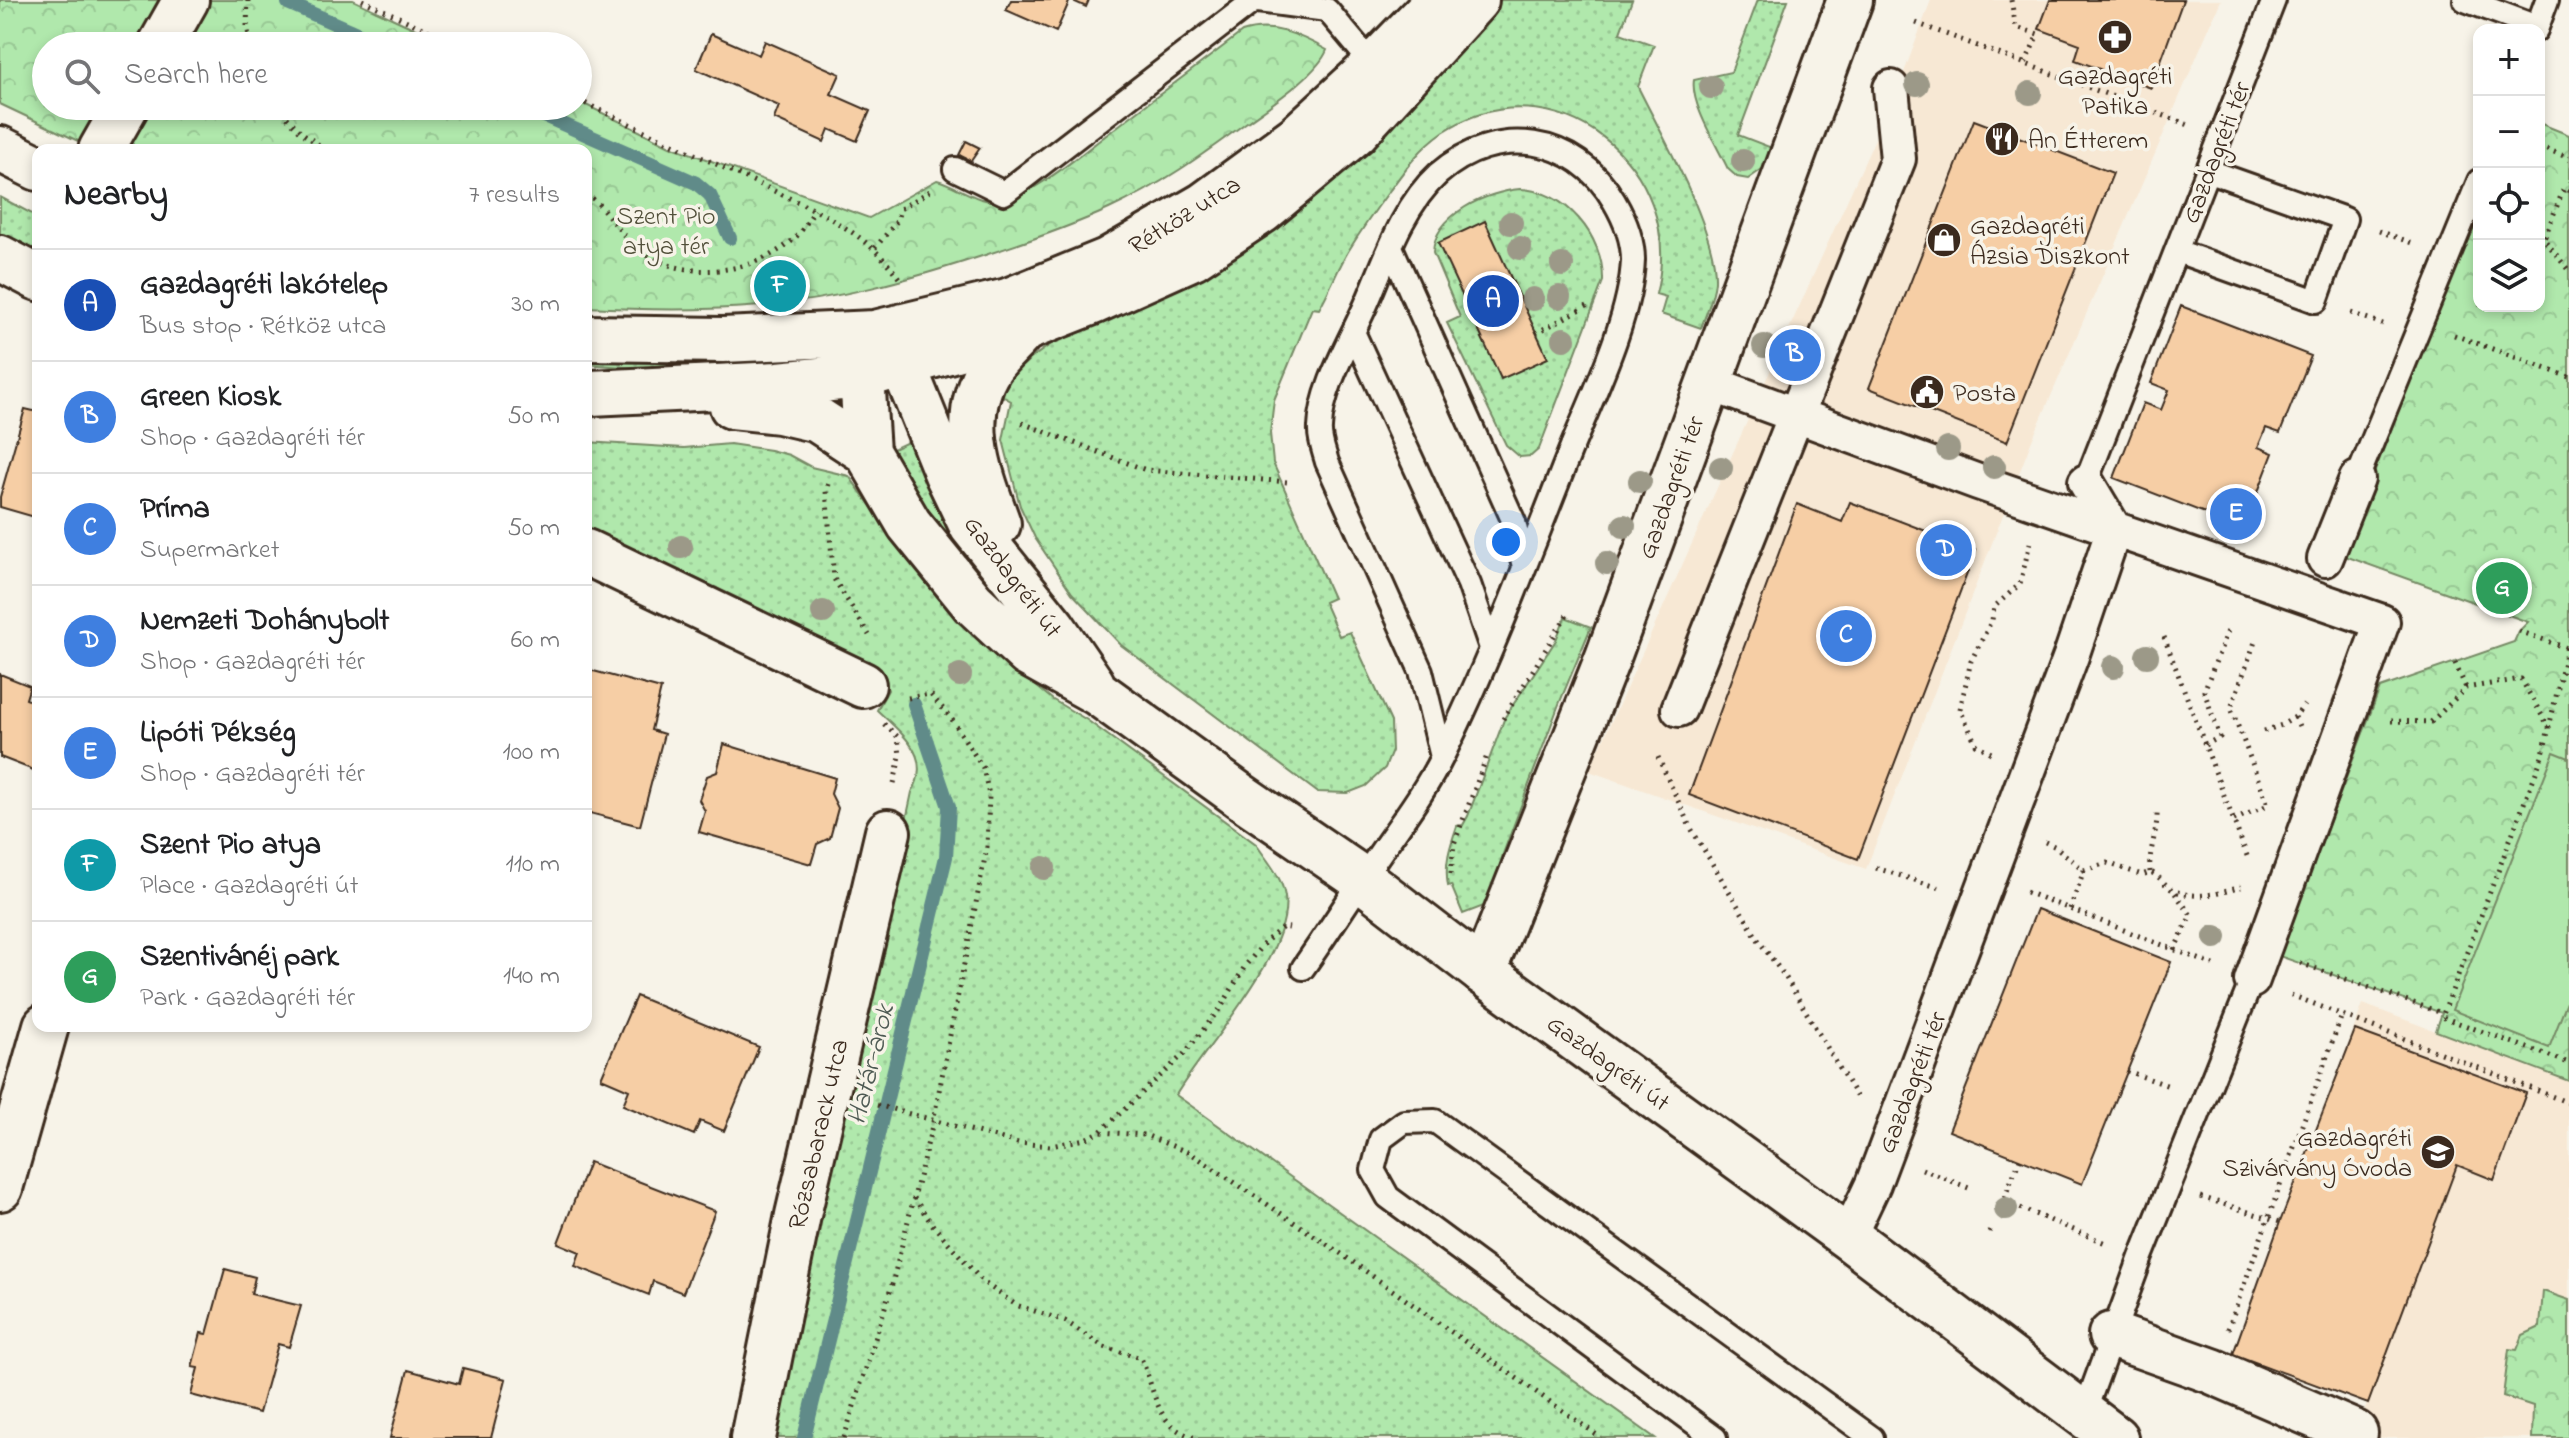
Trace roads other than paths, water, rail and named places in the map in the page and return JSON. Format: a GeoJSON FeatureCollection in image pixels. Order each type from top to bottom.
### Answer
{"type":"FeatureCollection","features":[{"type":"Feature","properties":{"kind":"street"},"geometry":{"type":"LineString","coordinates":[[168,32],[186,0]]}},
{"type":"Feature","properties":{"kind":"street","name":"Rétköz utca"},"geometry":{"type":"LineString","coordinates":[[880,358],[1107,261],[1216,197],[1297,137],[1374,66],[1438,0]]}},
{"type":"Feature","properties":{"kind":"street","name":"Rétköz utca"},"geometry":{"type":"LineString","coordinates":[[880,358],[1024,329],[1193,257],[1262,211],[1356,132],[1476,0]]}},
{"type":"Feature","properties":{"kind":"street","name":"Gazdagréti tér"},"geometry":{"type":"LineString","coordinates":[[1483,972],[1608,657],[1850,0]]}},
{"type":"Feature","properties":{"kind":"street"},"geometry":{"type":"LineString","coordinates":[[1679,709],[1898,159],[1891,88]]}},
{"type":"Feature","properties":{"kind":"street"},"geometry":{"type":"LineString","coordinates":[[104,144],[118,120]]}},
{"type":"Feature","properties":{"kind":"street"},"geometry":{"type":"LineString","coordinates":[[0,149],[32,165]]}},
{"type":"Feature","properties":{"kind":"street"},"geometry":{"type":"LineString","coordinates":[[0,258],[32,275]]}},
{"type":"Feature","properties":{"kind":"street","name":"Rétköz utca"},"geometry":{"type":"LineString","coordinates":[[1021,587],[979,475],[973,438],[974,405],[990,368],[1024,329]]}},
{"type":"Feature","properties":{"kind":"street"},"geometry":{"type":"LineString","coordinates":[[592,338],[723,340],[880,358]]}},
{"type":"Feature","properties":{"kind":"street","name":"Gazdagréti út"},"geometry":{"type":"LineString","coordinates":[[592,392],[778,384],[880,358]]}},
{"type":"Feature","properties":{"kind":"street","name":"Gazdagréti út"},"geometry":{"type":"LineString","coordinates":[[867,452],[880,358]]}},
{"type":"Feature","properties":{"kind":"street","name":"Gazdagréti út"},"geometry":{"type":"LineString","coordinates":[[880,358],[947,474],[972,526],[1053,627],[1098,693]]}},
{"type":"Feature","properties":{"kind":"street"},"geometry":{"type":"LineString","coordinates":[[1731,391],[2039,503],[2382,622],[2252,980]]}},
{"type":"Feature","properties":{"kind":"street","name":"Gazdagréti út"},"geometry":{"type":"LineString","coordinates":[[592,392],[779,411],[818,420],[867,452],[909,524],[973,603],[1028,654],[1098,693],[1362,879],[1483,972],[1848,1237],[2099,1425]]}},
{"type":"Feature","properties":{"kind":"street"},"geometry":{"type":"LineString","coordinates":[[2325,559],[2357,479]]}},
{"type":"Feature","properties":{"kind":"street"},"geometry":{"type":"LineString","coordinates":[[2086,482],[2114,529]]}},
{"type":"Feature","properties":{"kind":"street","name":"Gazdagréti tér"},"geometry":{"type":"LineString","coordinates":[[1848,1237],[1887,1146],[2008,825],[2114,529]]}},
{"type":"Feature","properties":{"kind":"street"},"geometry":{"type":"LineString","coordinates":[[592,555],[881,688]]}},
{"type":"Feature","properties":{"kind":"street","name":"Rózsabarack utca"},"geometry":{"type":"LineString","coordinates":[[753,1438],[798,1215],[888,832]]}},
{"type":"Feature","properties":{"kind":"street"},"geometry":{"type":"LineString","coordinates":[[0,1188],[44,1032]]}},
{"type":"Feature","properties":{"kind":"street"},"geometry":{"type":"LineString","coordinates":[[2111,1335],[2212,1371],[2355,1433]]}},
{"type":"Feature","properties":{"kind":"lane","name":"Gazdagréti tér"},"geometry":{"type":"LineString","coordinates":[[2086,482],[2274,0]]}},
{"type":"Feature","properties":{"kind":"lane"},"geometry":{"type":"LineString","coordinates":[[2465,0],[2526,24]]}},
{"type":"Feature","properties":{"kind":"lane"},"geometry":{"type":"LineString","coordinates":[[2538,24],[2547,0]]}},
{"type":"Feature","properties":{"kind":"lane"},"geometry":{"type":"LineString","coordinates":[[958,170],[1004,193],[1251,1],[1326,5],[1374,66]]}},
{"type":"Feature","properties":{"kind":"lane"},"geometry":{"type":"LineString","coordinates":[[1303,968],[1442,757],[1491,648],[1611,350],[1629,284],[1633,258],[1624,221],[1609,192],[1592,171],[1574,157],[1551,146],[1527,142],[1500,143],[1470,154],[1438,174],[1414,205],[1391,247],[1325,397],[1319,431],[1327,462],[1421,671],[1442,757]]}},
{"type":"Feature","properties":{"kind":"lane"},"geometry":{"type":"LineString","coordinates":[[2177,251],[2316,301],[2345,219],[2209,171]]}},
{"type":"Feature","properties":{"kind":"lane"},"geometry":{"type":"LineString","coordinates":[[2357,479],[2473,196]]}},
{"type":"Feature","properties":{"kind":"lane"},"geometry":{"type":"LineString","coordinates":[[1391,247],[1514,522],[1524,567]]}},
{"type":"Feature","properties":{"kind":"lane"},"geometry":{"type":"LineString","coordinates":[[1354,334],[1469,584],[1491,648]]}},
{"type":"Feature","properties":{"kind":"lane"},"geometry":{"type":"LineString","coordinates":[[2099,1425],[2111,1335],[2252,980]]}},
{"type":"Feature","properties":{"kind":"lane"},"geometry":{"type":"LineString","coordinates":[[1715,1438],[1388,1197],[1373,1170],[1381,1139],[1404,1122],[1435,1121],[1872,1438]]}},
{"type":"Feature","properties":{"kind":"waterway"},"geometry":{"type":"LineString","coordinates":[[288,3],[354,32]]}},
{"type":"Feature","properties":{"kind":"waterway"},"geometry":{"type":"LineString","coordinates":[[554,120],[696,183],[710,195],[730,238]]}},
{"type":"Feature","properties":{"kind":"waterway","name":"Határ-árok"},"geometry":{"type":"LineString","coordinates":[[804,1438],[946,857],[949,807],[914,704]]}},
{"type":"Feature","properties":{"kind":"place","name":"Gazdagréti Patika"},"geometry":{"type":"Point","coordinates":[2115,37]}},
{"type":"Feature","properties":{"kind":"place","name":"An Étterem"},"geometry":{"type":"Point","coordinates":[2002,139]}},
{"type":"Feature","properties":{"kind":"place","name":"Gazdagréti Ázsia Diszkont"},"geometry":{"type":"Point","coordinates":[1944,240]}},
{"type":"Feature","properties":{"kind":"place","name":"Szent Pio atya"},"geometry":{"type":"Point","coordinates":[780,286]}},
{"type":"Feature","properties":{"kind":"place","name":"Gazdagréti lakótelep"},"geometry":{"type":"Point","coordinates":[1493,301]}},
{"type":"Feature","properties":{"kind":"place","name":"Green Kiosk"},"geometry":{"type":"Point","coordinates":[1795,355]}},
{"type":"Feature","properties":{"kind":"place","name":"Posta"},"geometry":{"type":"Point","coordinates":[1927,392]}},
{"type":"Feature","properties":{"kind":"place","name":"Lipóti Pékség"},"geometry":{"type":"Point","coordinates":[2236,514]}},
{"type":"Feature","properties":{"kind":"place","name":"Nemzeti Dohánybolt"},"geometry":{"type":"Point","coordinates":[1946,550]}},
{"type":"Feature","properties":{"kind":"place","name":"Szentivánéj park"},"geometry":{"type":"Point","coordinates":[2502,588]}},
{"type":"Feature","properties":{"kind":"place","name":"Príma"},"geometry":{"type":"Point","coordinates":[1846,636]}},
{"type":"Feature","properties":{"kind":"place","name":"Gazdagréti Szivárvány Óvoda"},"geometry":{"type":"Point","coordinates":[2438,1152]}},
{"type":"Feature","properties":{"kind":"park label","name":"Szent Pio atya tér"},"geometry":{"type":"Point","coordinates":[666,230]}}]}
